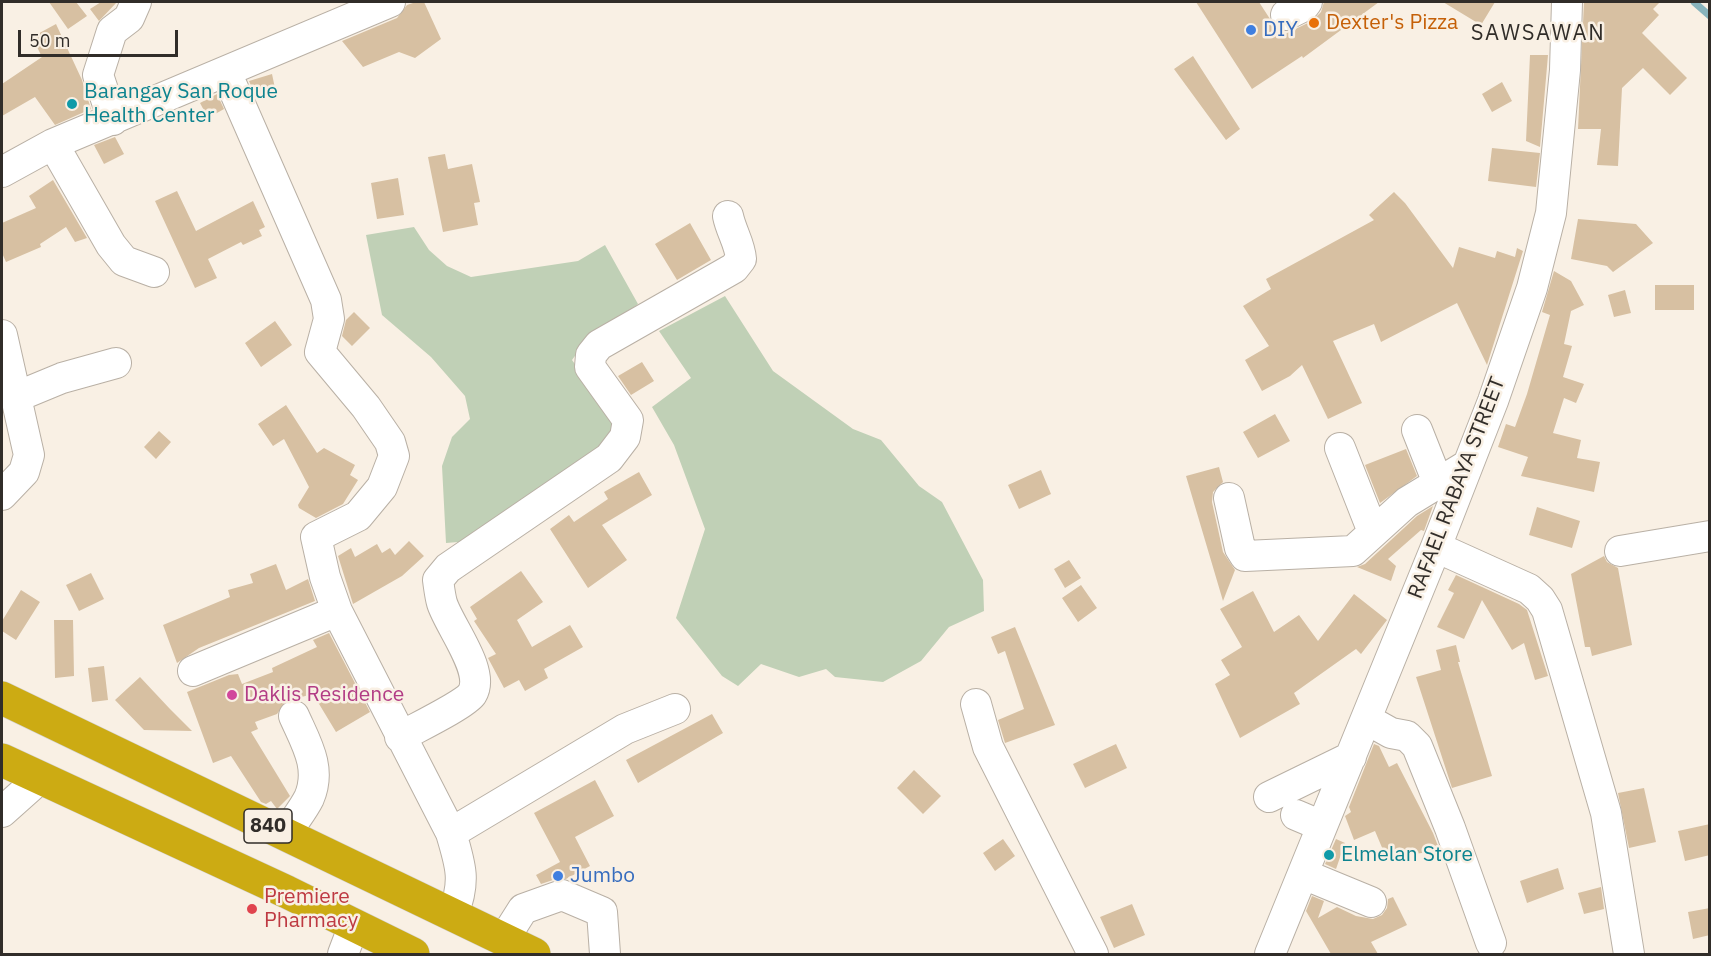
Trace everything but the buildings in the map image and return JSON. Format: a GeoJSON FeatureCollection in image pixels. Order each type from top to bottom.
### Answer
{"type":"FeatureCollection","features":[{"type":"Feature","properties":{"kind":"highway","name":"840"},"geometry":{"type":"LineString","coordinates":[[2,698],[534,954]]}},
{"type":"Feature","properties":{"kind":"highway","name":"840"},"geometry":{"type":"LineString","coordinates":[[2,760],[348,940],[413,954]]}},
{"type":"Feature","properties":{"kind":"street"},"geometry":{"type":"LineString","coordinates":[[113,120],[98,75],[112,31],[129,18],[136,2]]}},
{"type":"Feature","properties":{"kind":"street"},"geometry":{"type":"LineString","coordinates":[[2,172],[53,144],[390,2]]}},
{"type":"Feature","properties":{"kind":"street","name":"RAFAEL RABAYA STREET"},"geometry":{"type":"LineString","coordinates":[[1270,954],[1303,874],[1309,820],[1351,756],[1493,401],[1532,288],[1551,213],[1566,70],[1567,2]]}},
{"type":"Feature","properties":{"kind":"street"},"geometry":{"type":"LineString","coordinates":[[226,72],[326,300],[329,319],[320,352],[366,407],[390,442],[394,456],[382,487],[358,516],[316,537],[325,577],[337,610],[451,833],[462,870],[460,896],[453,914]]}},
{"type":"Feature","properties":{"kind":"street"},"geometry":{"type":"LineString","coordinates":[[53,144],[111,245],[124,261],[154,272]]}},
{"type":"Feature","properties":{"kind":"street"},"geometry":{"type":"LineString","coordinates":[[400,737],[471,695],[476,682],[471,664],[442,604],[438,580],[448,568],[609,458],[625,437],[628,420],[590,367],[591,355],[598,345],[734,268],[741,259],[740,248],[731,233],[728,216]]}},
{"type":"Feature","properties":{"kind":"street"},"geometry":{"type":"LineString","coordinates":[[2,335],[29,455],[24,472],[2,495]]}},
{"type":"Feature","properties":{"kind":"street"},"geometry":{"type":"LineString","coordinates":[[16,397],[62,378],[116,363]]}},
{"type":"Feature","properties":{"kind":"street"},"geometry":{"type":"LineString","coordinates":[[1417,430],[1438,483]]}},
{"type":"Feature","properties":{"kind":"street"},"geometry":{"type":"LineString","coordinates":[[1340,448],[1373,532]]}},
{"type":"Feature","properties":{"kind":"street"},"geometry":{"type":"LineString","coordinates":[[1229,498],[1240,548],[1247,557],[1353,551],[1407,502],[1466,466]]}},
{"type":"Feature","properties":{"kind":"street"},"geometry":{"type":"LineString","coordinates":[[1620,551],[1710,536]]}},
{"type":"Feature","properties":{"kind":"street"},"geometry":{"type":"LineString","coordinates":[[1436,547],[1529,589],[1540,598],[1547,610],[1606,813],[1629,954]]}},
{"type":"Feature","properties":{"kind":"street"},"geometry":{"type":"LineString","coordinates":[[193,671],[337,610]]}},
{"type":"Feature","properties":{"kind":"street"},"geometry":{"type":"LineString","coordinates":[[976,704],[988,747],[1093,954]]}},
{"type":"Feature","properties":{"kind":"street"},"geometry":{"type":"LineString","coordinates":[[451,833],[625,729],[675,709]]}},
{"type":"Feature","properties":{"kind":"street"},"geometry":{"type":"LineString","coordinates":[[286,834],[309,799],[315,780],[314,762],[294,716]]}},
{"type":"Feature","properties":{"kind":"street"},"geometry":{"type":"LineString","coordinates":[[1366,719],[1390,734],[1407,736],[1417,746],[1491,943]]}},
{"type":"Feature","properties":{"kind":"street"},"geometry":{"type":"LineString","coordinates":[[1269,797],[1351,756]]}},
{"type":"Feature","properties":{"kind":"street"},"geometry":{"type":"LineString","coordinates":[[2,812],[39,779]]}},
{"type":"Feature","properties":{"kind":"street"},"geometry":{"type":"LineString","coordinates":[[1303,874],[1371,902]]}},
{"type":"Feature","properties":{"kind":"street"},"geometry":{"type":"LineString","coordinates":[[504,939],[523,909],[562,895],[602,912],[605,954]]}},
{"type":"Feature","properties":{"kind":"green space"},"geometry":{"type":"Polygon","coordinates":[[[414,227],[429,250],[447,266],[471,277],[578,261],[605,245],[638,304],[580,349],[572,360],[614,419],[609,444],[470,541],[446,543],[442,466],[452,437],[470,419],[465,396],[431,357],[382,315],[366,235],[414,227]]]}},
{"type":"Feature","properties":{"kind":"green space"},"geometry":{"type":"Polygon","coordinates":[[[725,296],[773,371],[853,429],[881,440],[919,486],[942,502],[983,580],[984,611],[949,627],[921,661],[883,682],[835,677],[826,669],[799,677],[761,664],[738,686],[722,676],[676,618],[705,529],[674,445],[652,407],[691,378],[659,331],[725,296]]]}},
{"type":"Feature","properties":{"kind":"waterway"},"geometry":{"type":"LineString","coordinates":[[1694,2],[1710,16]]}},
{"type":"Feature","properties":{"kind":"place","name":"Dexter's Pizza"},"geometry":{"type":"Point","coordinates":[1314,23]}},
{"type":"Feature","properties":{"kind":"place","name":"DIY"},"geometry":{"type":"Point","coordinates":[1251,30]}},
{"type":"Feature","properties":{"kind":"place","name":"Barangay San Roque Health Center"},"geometry":{"type":"Point","coordinates":[72,104]}},
{"type":"Feature","properties":{"kind":"place","name":"Daklis Residence"},"geometry":{"type":"Point","coordinates":[232,695]}},
{"type":"Feature","properties":{"kind":"place","name":"Elmelan Store"},"geometry":{"type":"Point","coordinates":[1329,855]}},
{"type":"Feature","properties":{"kind":"place","name":"Jumbo"},"geometry":{"type":"Point","coordinates":[558,876]}},
{"type":"Feature","properties":{"kind":"place","name":"Premiere Pharmacy"},"geometry":{"type":"Point","coordinates":[252,909]}},
{"type":"Feature","properties":{"kind":"district","name":"SAWSAWAN"},"geometry":{"type":"Point","coordinates":[1538,34]}}]}
